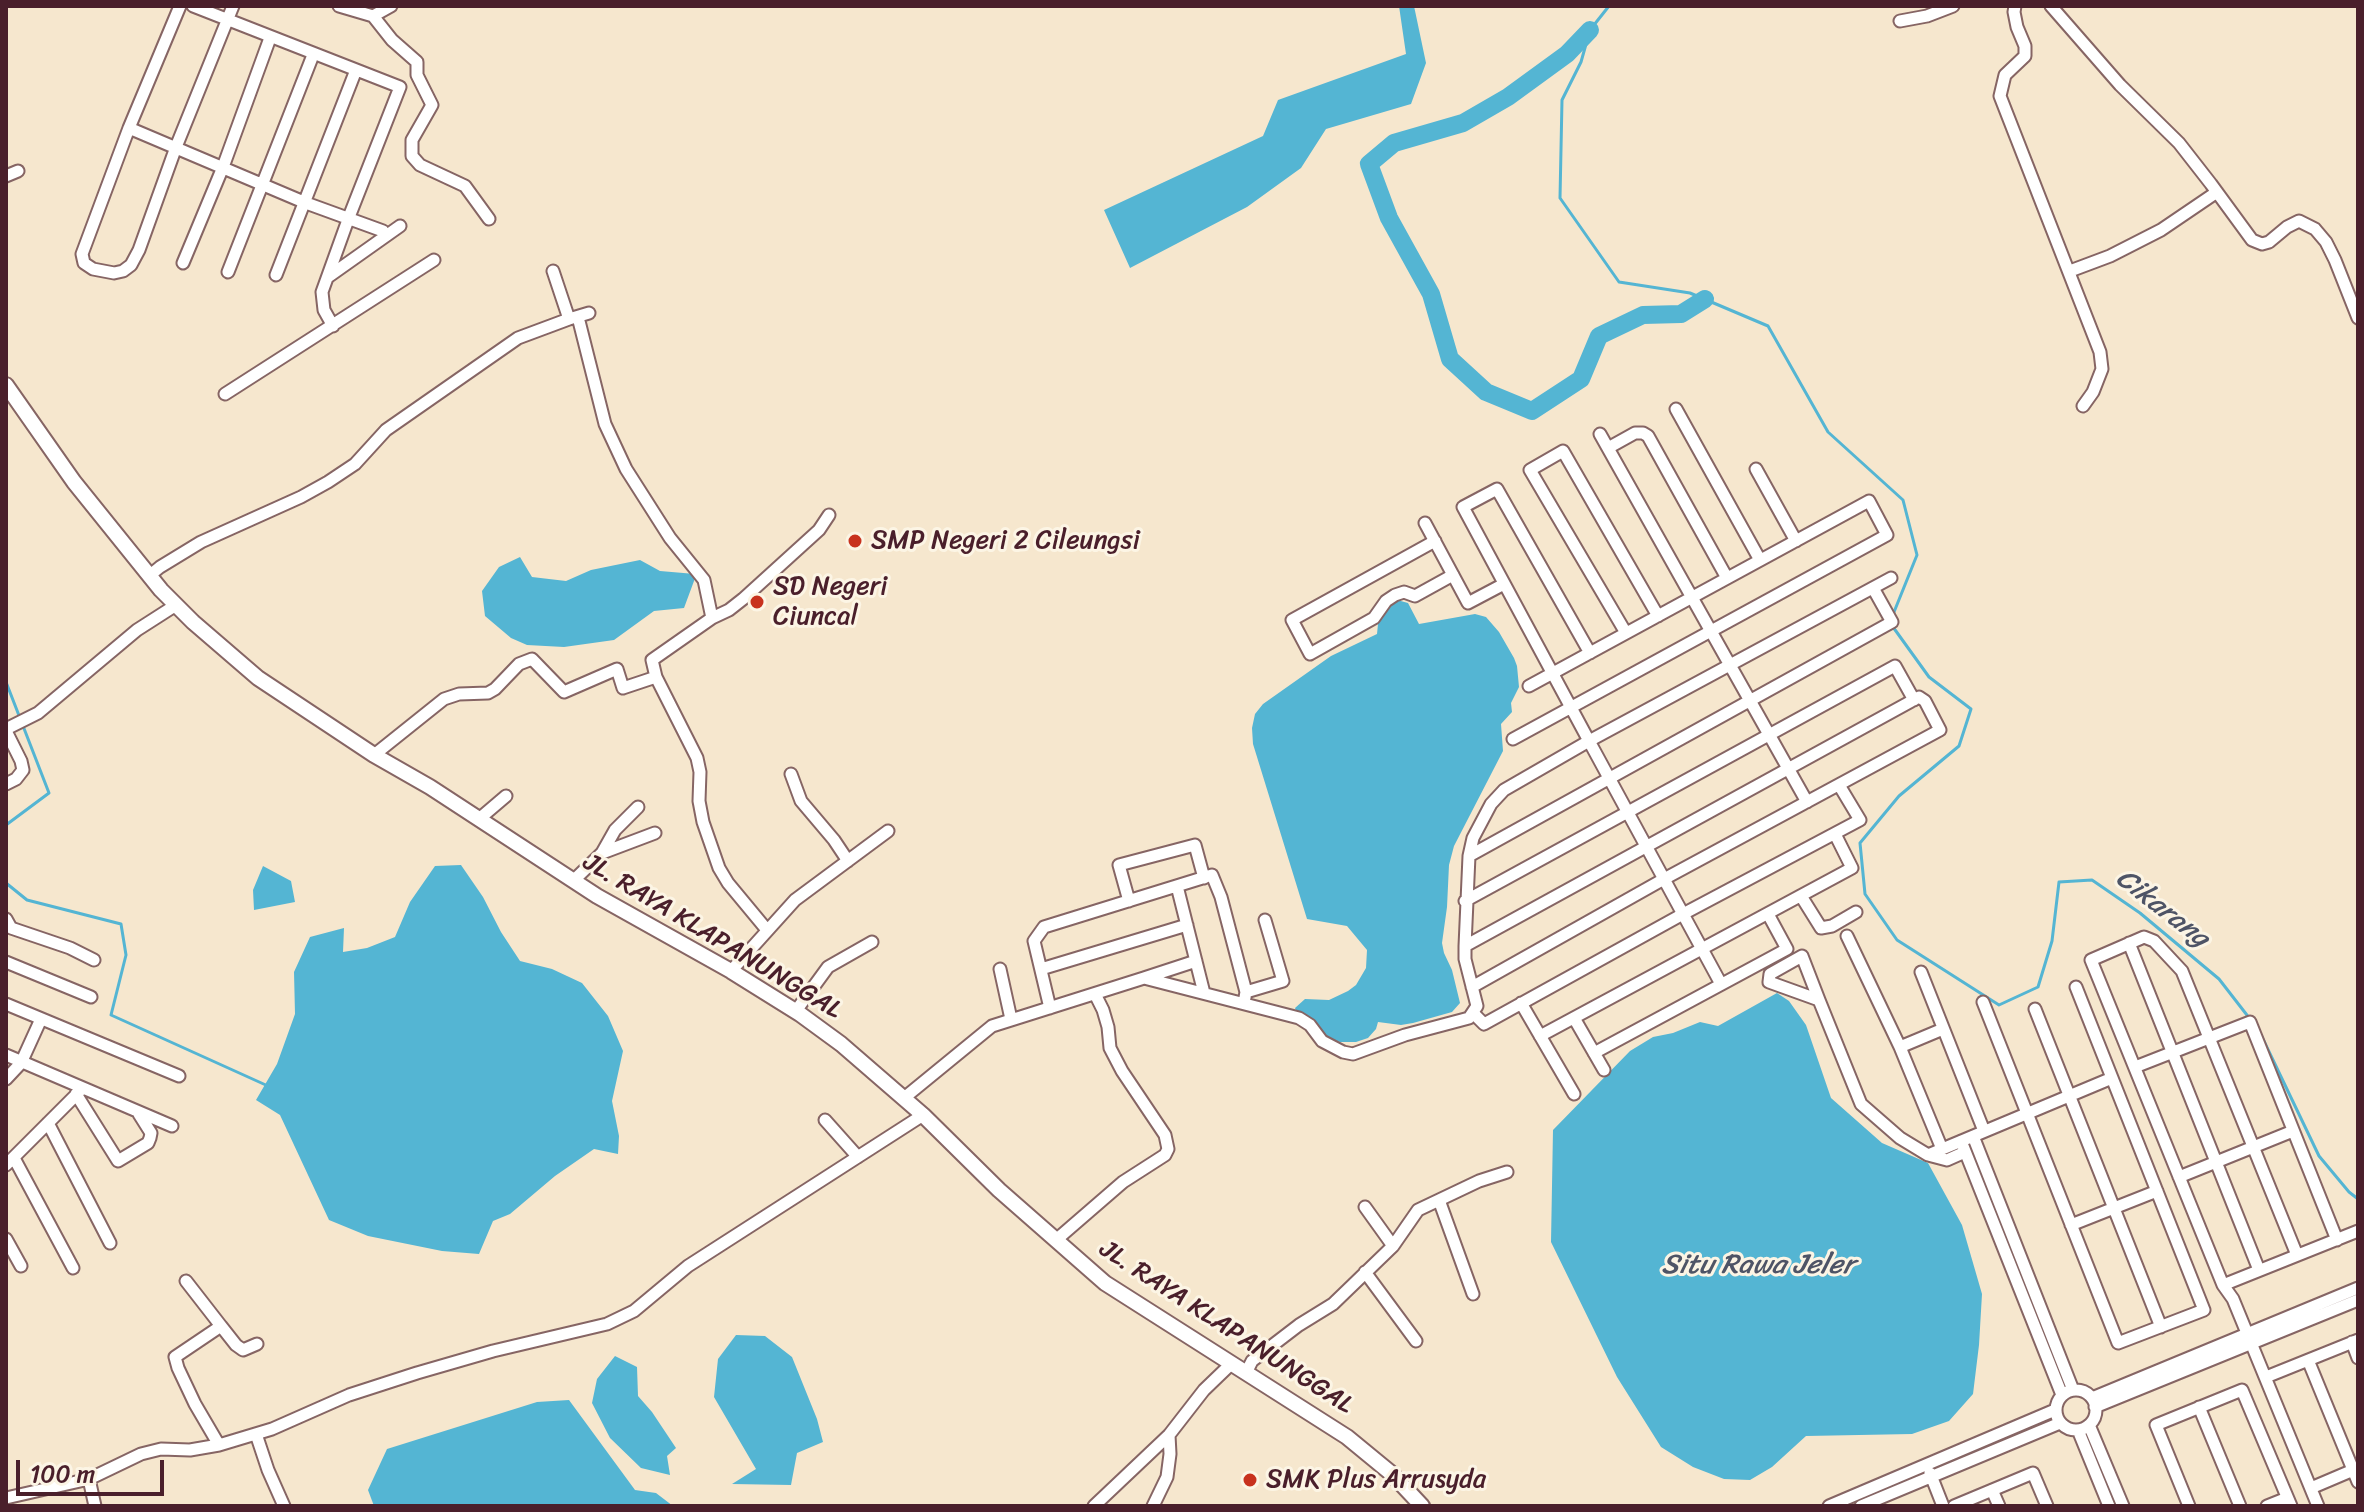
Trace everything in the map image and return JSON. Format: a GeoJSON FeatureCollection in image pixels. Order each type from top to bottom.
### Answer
{"type":"FeatureCollection","features":[{"type":"Feature","properties":{"kind":"street"},"geometry":{"type":"LineString","coordinates":[[180,6],[129,128],[82,254],[84,263],[93,269],[114,273],[123,271],[131,265],[139,250],[176,147],[233,6]]}},
{"type":"Feature","properties":{"kind":"street"},"geometry":{"type":"LineString","coordinates":[[193,6],[400,87],[327,277],[322,300],[333,326]]}},
{"type":"Feature","properties":{"kind":"street"},"geometry":{"type":"LineString","coordinates":[[339,6],[373,16],[392,40],[417,62],[417,75],[432,105],[412,140],[412,156],[420,165],[465,186],[489,219]]}},
{"type":"Feature","properties":{"kind":"street"},"geometry":{"type":"LineString","coordinates":[[373,16],[391,6]]}},
{"type":"Feature","properties":{"kind":"street"},"geometry":{"type":"LineString","coordinates":[[1900,21],[1927,16],[1953,6]]}},
{"type":"Feature","properties":{"kind":"street"},"geometry":{"type":"LineString","coordinates":[[2015,6],[2025,56],[2005,75],[2000,96],[2100,352],[2102,369],[2093,392],[2083,406]]}},
{"type":"Feature","properties":{"kind":"street"},"geometry":{"type":"LineString","coordinates":[[2051,6],[2120,85],[2179,143],[2252,240],[2262,244],[2299,221],[2315,229],[2335,260],[2358,318]]}},
{"type":"Feature","properties":{"kind":"street"},"geometry":{"type":"LineString","coordinates":[[183,263],[223,167],[270,38]]}},
{"type":"Feature","properties":{"kind":"street"},"geometry":{"type":"LineString","coordinates":[[228,272],[313,55]]}},
{"type":"Feature","properties":{"kind":"street"},"geometry":{"type":"LineString","coordinates":[[276,275],[356,70]]}},
{"type":"Feature","properties":{"kind":"street"},"geometry":{"type":"LineString","coordinates":[[129,128],[306,203],[383,231]]}},
{"type":"Feature","properties":{"kind":"street"},"geometry":{"type":"LineString","coordinates":[[2070,271],[2110,256],[2161,230],[2217,192]]}},
{"type":"Feature","properties":{"kind":"street"},"geometry":{"type":"LineString","coordinates":[[327,277],[400,226]]}},
{"type":"Feature","properties":{"kind":"street"},"geometry":{"type":"LineString","coordinates":[[225,394],[434,260]]}},
{"type":"Feature","properties":{"kind":"street"},"geometry":{"type":"LineString","coordinates":[[553,271],[578,316],[605,424],[626,469],[670,538],[704,580],[712,618]]}},
{"type":"Feature","properties":{"kind":"street"},"geometry":{"type":"LineString","coordinates":[[149,576],[201,542],[328,482],[355,464],[386,430],[518,338],[578,316]]}},
{"type":"Feature","properties":{"kind":"street","name":"JL. RAYA KLAPANUNGGAL"},"geometry":{"type":"LineString","coordinates":[[6,385],[74,482],[149,576],[176,605],[258,678],[573,881],[800,1014],[841,1044],[904,1098],[999,1190],[1105,1283],[1347,1437],[1392,1474],[1422,1506]]}},
{"type":"Feature","properties":{"kind":"street"},"geometry":{"type":"LineString","coordinates":[[1676,409],[1760,560]]}},
{"type":"Feature","properties":{"kind":"street"},"geometry":{"type":"LineString","coordinates":[[1608,448],[1635,433],[1648,436],[1727,578]]}},
{"type":"Feature","properties":{"kind":"street"},"geometry":{"type":"LineString","coordinates":[[1600,434],[1807,802]]}},
{"type":"Feature","properties":{"kind":"street"},"geometry":{"type":"LineString","coordinates":[[1626,633],[1530,470],[1563,451],[1658,616]]}},
{"type":"Feature","properties":{"kind":"street"},"geometry":{"type":"LineString","coordinates":[[1756,469],[1796,541]]}},
{"type":"Feature","properties":{"kind":"street"},"geometry":{"type":"LineString","coordinates":[[1590,653],[1497,489],[1463,507],[1721,984]]}},
{"type":"Feature","properties":{"kind":"street"},"geometry":{"type":"LineString","coordinates":[[1513,739],[1887,535],[1869,501],[1529,686]]}},
{"type":"Feature","properties":{"kind":"street"},"geometry":{"type":"LineString","coordinates":[[767,930],[719,868],[703,822],[697,758],[652,663],[653,658],[743,599],[819,530],[829,515]]}},
{"type":"Feature","properties":{"kind":"street"},"geometry":{"type":"LineString","coordinates":[[1425,523],[1468,603],[1504,584]]}},
{"type":"Feature","properties":{"kind":"street"},"geometry":{"type":"LineString","coordinates":[[1435,541],[1292,620],[1310,654],[1374,618],[1386,601],[1395,595],[1404,592],[1415,596],[1453,575]]}},
{"type":"Feature","properties":{"kind":"street"},"geometry":{"type":"LineString","coordinates":[[1144,978],[1204,993],[1245,998],[1299,1018],[1310,1025],[1322,1041],[1353,1054],[1405,1035],[1469,1018],[1477,1006],[1465,959],[1469,856],[1482,819],[1504,790],[1891,578]]}},
{"type":"Feature","properties":{"kind":"street"},"geometry":{"type":"LineString","coordinates":[[1469,856],[1892,622],[1873,588]]}},
{"type":"Feature","properties":{"kind":"street"},"geometry":{"type":"LineString","coordinates":[[6,784],[16,779],[23,770],[8,729],[38,713],[137,630],[176,605]]}},
{"type":"Feature","properties":{"kind":"street"},"geometry":{"type":"LineString","coordinates":[[374,755],[444,699],[459,694],[488,693],[519,664],[532,659],[564,692],[617,669],[623,688],[656,677]]}},
{"type":"Feature","properties":{"kind":"street"},"geometry":{"type":"LineString","coordinates":[[1465,901],[1895,666],[1914,700]]}},
{"type":"Feature","properties":{"kind":"street"},"geometry":{"type":"LineString","coordinates":[[1465,946],[1919,697],[1925,701],[1940,730],[1472,987]]}},
{"type":"Feature","properties":{"kind":"street"},"geometry":{"type":"LineString","coordinates":[[791,774],[801,801],[848,861]]}},
{"type":"Feature","properties":{"kind":"street"},"geometry":{"type":"LineString","coordinates":[[1473,1013],[1484,1024],[1860,820],[1839,785]]}},
{"type":"Feature","properties":{"kind":"street"},"geometry":{"type":"LineString","coordinates":[[479,819],[506,796]]}},
{"type":"Feature","properties":{"kind":"street"},"geometry":{"type":"LineString","coordinates":[[573,881],[602,853],[615,830],[638,807]]}},
{"type":"Feature","properties":{"kind":"street"},"geometry":{"type":"LineString","coordinates":[[731,971],[795,900],[888,831]]}},
{"type":"Feature","properties":{"kind":"street"},"geometry":{"type":"LineString","coordinates":[[602,853],[655,833]]}},
{"type":"Feature","properties":{"kind":"street"},"geometry":{"type":"LineString","coordinates":[[1540,1036],[1852,868],[1835,834]]}},
{"type":"Feature","properties":{"kind":"street"},"geometry":{"type":"LineString","coordinates":[[1129,901],[1119,865],[1195,845],[1204,878]]}},
{"type":"Feature","properties":{"kind":"street"},"geometry":{"type":"LineString","coordinates":[[1050,1008],[1034,941],[1044,927],[1212,875],[1221,897],[1245,998]]}},
{"type":"Feature","properties":{"kind":"street"},"geometry":{"type":"LineString","coordinates":[[1177,886],[1204,993]]}},
{"type":"Feature","properties":{"kind":"street"},"geometry":{"type":"LineString","coordinates":[[1801,896],[1821,928],[1832,926],[1856,912]]}},
{"type":"Feature","properties":{"kind":"street"},"geometry":{"type":"LineString","coordinates":[[1594,1053],[1787,949],[1768,914]]}},
{"type":"Feature","properties":{"kind":"street"},"geometry":{"type":"LineString","coordinates":[[1245,998],[1283,981],[1265,920]]}},
{"type":"Feature","properties":{"kind":"street"},"geometry":{"type":"LineString","coordinates":[[1041,969],[1187,925]]}},
{"type":"Feature","properties":{"kind":"street"},"geometry":{"type":"LineString","coordinates":[[8,926],[94,960]]}},
{"type":"Feature","properties":{"kind":"street"},"geometry":{"type":"LineString","coordinates":[[1847,936],[1900,1047],[1942,1149]]}},
{"type":"Feature","properties":{"kind":"street"},"geometry":{"type":"LineString","coordinates":[[2297,1255],[2182,971],[2154,941],[2144,937],[2091,960],[2223,1285],[2233,1299],[2318,1506]]}},
{"type":"Feature","properties":{"kind":"street"},"geometry":{"type":"LineString","coordinates":[[800,1014],[798,1008],[828,967],[872,942]]}},
{"type":"Feature","properties":{"kind":"street"},"geometry":{"type":"LineString","coordinates":[[2129,943],[2259,1270]]}},
{"type":"Feature","properties":{"kind":"street"},"geometry":{"type":"LineString","coordinates":[[1819,1000],[1769,982],[1770,974],[1802,956],[1861,1104],[1900,1138],[1928,1155],[1947,1160],[1971,1140]]}},
{"type":"Feature","properties":{"kind":"street"},"geometry":{"type":"LineString","coordinates":[[904,1098],[992,1026],[1196,961]]}},
{"type":"Feature","properties":{"kind":"street"},"geometry":{"type":"LineString","coordinates":[[6,962],[91,997]]}},
{"type":"Feature","properties":{"kind":"street"},"geometry":{"type":"LineString","coordinates":[[1000,969],[1011,1019]]}},
{"type":"Feature","properties":{"kind":"street"},"geometry":{"type":"LineString","coordinates":[[1921,972],[1943,1029],[1980,1170],[2068,1392]]}},
{"type":"Feature","properties":{"kind":"street"},"geometry":{"type":"LineString","coordinates":[[1983,1002],[2118,1343],[2204,1310],[2076,987]]}},
{"type":"Feature","properties":{"kind":"street"},"geometry":{"type":"LineString","coordinates":[[1056,1240],[1123,1182],[1165,1155],[1168,1149],[1165,1135],[1110,1048],[1108,1027],[1095,994]]}},
{"type":"Feature","properties":{"kind":"street"},"geometry":{"type":"LineString","coordinates":[[1521,1003],[1574,1094]]}},
{"type":"Feature","properties":{"kind":"street"},"geometry":{"type":"LineString","coordinates":[[6,1004],[179,1076]]}},
{"type":"Feature","properties":{"kind":"street"},"geometry":{"type":"LineString","coordinates":[[2035,1009],[2161,1327]]}},
{"type":"Feature","properties":{"kind":"street"},"geometry":{"type":"LineString","coordinates":[[1574,1018],[1604,1070]]}},
{"type":"Feature","properties":{"kind":"street"},"geometry":{"type":"LineString","coordinates":[[6,1079],[21,1063],[41,1019]]}},
{"type":"Feature","properties":{"kind":"street"},"geometry":{"type":"LineString","coordinates":[[2135,1067],[2250,1022],[2337,1240]]}},
{"type":"Feature","properties":{"kind":"street"},"geometry":{"type":"LineString","coordinates":[[1900,1047],[1943,1029]]}},
{"type":"Feature","properties":{"kind":"street"},"geometry":{"type":"LineString","coordinates":[[6,1055],[79,1091],[172,1126]]}},
{"type":"Feature","properties":{"kind":"street"},"geometry":{"type":"LineString","coordinates":[[1928,1155],[1971,1140],[2112,1078]]}},
{"type":"Feature","properties":{"kind":"street"},"geometry":{"type":"LineString","coordinates":[[79,1091],[118,1161],[148,1143],[151,1133],[138,1113]]}},
{"type":"Feature","properties":{"kind":"street"},"geometry":{"type":"LineString","coordinates":[[73,1268],[10,1161],[79,1091]]}},
{"type":"Feature","properties":{"kind":"street"},"geometry":{"type":"LineString","coordinates":[[6,1498],[89,1479],[141,1454],[161,1449],[190,1450],[219,1445],[272,1429],[349,1395],[493,1351],[607,1324],[634,1311],[688,1266],[923,1115]]}},
{"type":"Feature","properties":{"kind":"street"},"geometry":{"type":"LineString","coordinates":[[825,1120],[858,1157]]}},
{"type":"Feature","properties":{"kind":"street"},"geometry":{"type":"LineString","coordinates":[[48,1123],[110,1243]]}},
{"type":"Feature","properties":{"kind":"street"},"geometry":{"type":"LineString","coordinates":[[2179,1177],[2293,1131]]}},
{"type":"Feature","properties":{"kind":"street"},"geometry":{"type":"LineString","coordinates":[[1971,1140],[1980,1170]]}},
{"type":"Feature","properties":{"kind":"street"},"geometry":{"type":"LineString","coordinates":[[1246,1373],[1252,1361],[1333,1304],[1393,1246],[1418,1210],[1479,1181],[1507,1172]]}},
{"type":"Feature","properties":{"kind":"street"},"geometry":{"type":"LineString","coordinates":[[2071,1225],[2157,1191]]}},
{"type":"Feature","properties":{"kind":"street"},"geometry":{"type":"LineString","coordinates":[[1439,1200],[1473,1294]]}},
{"type":"Feature","properties":{"kind":"street"},"geometry":{"type":"LineString","coordinates":[[1365,1207],[1393,1246]]}},
{"type":"Feature","properties":{"kind":"street"},"geometry":{"type":"LineString","coordinates":[[2223,1285],[2358,1231]]}},
{"type":"Feature","properties":{"kind":"street"},"geometry":{"type":"LineString","coordinates":[[6,1239],[21,1266]]}},
{"type":"Feature","properties":{"kind":"street"},"geometry":{"type":"LineString","coordinates":[[1365,1272],[1416,1341]]}},
{"type":"Feature","properties":{"kind":"street"},"geometry":{"type":"LineString","coordinates":[[186,1281],[236,1345],[243,1350],[257,1344]]}},
{"type":"Feature","properties":{"kind":"street"},"geometry":{"type":"LineString","coordinates":[[2250,1339],[2358,1288]]}},
{"type":"Feature","properties":{"kind":"street"},"geometry":{"type":"LineString","coordinates":[[2094,1402],[2250,1339],[2358,1300]]}},
{"type":"Feature","properties":{"kind":"street"},"geometry":{"type":"LineString","coordinates":[[219,1445],[195,1404],[175,1359],[176,1354],[221,1326]]}},
{"type":"Feature","properties":{"kind":"street"},"geometry":{"type":"LineString","coordinates":[[2266,1377],[2355,1341],[2358,1358]]}},
{"type":"Feature","properties":{"kind":"street"},"geometry":{"type":"LineString","coordinates":[[2308,1360],[2356,1473],[2311,1488]]}},
{"type":"Feature","properties":{"kind":"street"},"geometry":{"type":"LineString","coordinates":[[1094,1506],[1169,1435],[1204,1390],[1231,1364]]}},
{"type":"Feature","properties":{"kind":"street"},"geometry":{"type":"LineString","coordinates":[[2189,1506],[2156,1425],[2242,1390],[2289,1502],[2267,1506]]}},
{"type":"Feature","properties":{"kind":"street"},"geometry":{"type":"LineString","coordinates":[[2055,1410],[2060,1423],[2068,1429],[2083,1428],[2094,1417],[2094,1402],[2084,1391],[2068,1392]]}},
{"type":"Feature","properties":{"kind":"street"},"geometry":{"type":"LineString","coordinates":[[1829,1506],[2055,1410],[2068,1392]]}},
{"type":"Feature","properties":{"kind":"street"},"geometry":{"type":"LineString","coordinates":[[2199,1407],[2240,1506]]}},
{"type":"Feature","properties":{"kind":"street"},"geometry":{"type":"LineString","coordinates":[[1861,1506],[2060,1423]]}},
{"type":"Feature","properties":{"kind":"street"},"geometry":{"type":"LineString","coordinates":[[2083,1428],[2109,1506]]}},
{"type":"Feature","properties":{"kind":"street"},"geometry":{"type":"LineString","coordinates":[[2083,1428],[2123,1506]]}},
{"type":"Feature","properties":{"kind":"street"},"geometry":{"type":"LineString","coordinates":[[256,1434],[284,1506]]}},
{"type":"Feature","properties":{"kind":"street"},"geometry":{"type":"LineString","coordinates":[[1153,1506],[1167,1477],[1169,1435]]}},
{"type":"Feature","properties":{"kind":"street"},"geometry":{"type":"LineString","coordinates":[[1927,1464],[1943,1506]]}},
{"type":"Feature","properties":{"kind":"street"},"geometry":{"type":"LineString","coordinates":[[1954,1506],[2033,1473],[2047,1506]]}},
{"type":"Feature","properties":{"kind":"street"},"geometry":{"type":"LineString","coordinates":[[89,1479],[95,1506]]}},
{"type":"Feature","properties":{"kind":"street"},"geometry":{"type":"LineString","coordinates":[[1992,1490],[1999,1506]]}},
{"type":"Feature","properties":{"kind":"water"},"geometry":{"type":"Polygon","coordinates":[[[1399,6],[1414,6],[1426,63],[1411,104],[1326,129],[1301,168],[1247,207],[1130,268],[1104,210],[1263,136],[1278,100],[1406,54],[1399,6]]]}},
{"type":"Feature","properties":{"kind":"water"},"geometry":{"type":"Polygon","coordinates":[[[520,557],[532,577],[566,581],[591,570],[640,560],[660,571],[695,574],[684,608],[654,611],[614,640],[564,647],[527,645],[511,638],[485,616],[482,591],[499,567],[520,557]]]}},
{"type":"Feature","properties":{"kind":"water"},"geometry":{"type":"Polygon","coordinates":[[[1397,600],[1408,603],[1419,624],[1475,614],[1486,617],[1514,658],[1519,687],[1511,703],[1512,712],[1501,724],[1503,751],[1454,846],[1449,865],[1442,943],[1460,1003],[1452,1012],[1413,1023],[1378,1022],[1368,1038],[1340,1042],[1309,1025],[1295,1008],[1305,999],[1329,1000],[1356,985],[1366,968],[1367,950],[1347,926],[1307,919],[1253,744],[1252,728],[1255,714],[1263,704],[1331,656],[1377,634],[1379,614],[1397,600]]]}},
{"type":"Feature","properties":{"kind":"water"},"geometry":{"type":"Polygon","coordinates":[[[461,865],[520,961],[552,969],[582,983],[608,1016],[623,1051],[612,1101],[619,1136],[618,1154],[594,1149],[555,1176],[510,1214],[493,1221],[479,1254],[442,1251],[368,1236],[329,1220],[280,1115],[256,1100],[277,1064],[295,1014],[294,972],[310,937],[344,928],[343,952],[367,948],[395,937],[410,902],[435,866],[461,865]]]}},
{"type":"Feature","properties":{"kind":"water"},"geometry":{"type":"Polygon","coordinates":[[[263,866],[291,881],[295,902],[254,910],[253,890],[263,866]]]}},
{"type":"Feature","properties":{"kind":"water","name":"Situ Rawa Jeler"},"geometry":{"type":"Polygon","coordinates":[[[1777,993],[1789,1001],[1806,1025],[1831,1098],[1882,1143],[1928,1163],[1962,1225],[1982,1294],[1979,1345],[1973,1394],[1949,1421],[1912,1434],[1806,1436],[1772,1467],[1750,1480],[1724,1479],[1693,1467],[1661,1447],[1617,1377],[1551,1242],[1553,1130],[1630,1051],[1653,1037],[1700,1022],[1718,1026],[1777,993]]]}},
{"type":"Feature","properties":{"kind":"water"},"geometry":{"type":"Polygon","coordinates":[[[736,1335],[765,1336],[792,1357],[817,1419],[823,1442],[797,1453],[791,1485],[732,1484],[756,1469],[714,1397],[718,1359],[736,1335]]]}},
{"type":"Feature","properties":{"kind":"water"},"geometry":{"type":"Polygon","coordinates":[[[615,1356],[637,1367],[638,1396],[676,1448],[667,1456],[670,1475],[641,1468],[610,1438],[592,1403],[597,1379],[615,1356]]]}},
{"type":"Feature","properties":{"kind":"water"},"geometry":{"type":"Polygon","coordinates":[[[569,1400],[635,1490],[656,1493],[673,1506],[374,1506],[368,1490],[387,1449],[537,1402],[569,1400]]]}},
{"type":"Feature","properties":{"kind":"waterway","name":"Cikarang"},"geometry":{"type":"LineString","coordinates":[[1609,6],[1590,30],[1581,62],[1562,100],[1560,198],[1619,282],[1690,293],[1768,326],[1828,432],[1903,500],[1917,555],[1892,617]]}},
{"type":"Feature","properties":{"kind":"waterway"},"geometry":{"type":"LineString","coordinates":[[1590,30],[1567,54],[1508,97],[1463,123],[1394,143],[1369,164],[1389,218],[1431,294],[1450,359],[1486,392],[1532,411],[1581,379],[1599,336],[1643,315],[1681,314],[1705,299]]}},
{"type":"Feature","properties":{"kind":"waterway","name":"Cikarang"},"geometry":{"type":"LineString","coordinates":[[1893,627],[1929,677],[1971,709],[1959,746],[1899,796],[1860,843],[1865,894],[1897,940],[1999,1005],[2038,987],[2052,941],[2059,882],[2092,880],[2140,913],[2219,979],[2250,1019]]}},
{"type":"Feature","properties":{"kind":"waterway"},"geometry":{"type":"LineString","coordinates":[[6,682],[49,793],[6,825],[6,829]]}},
{"type":"Feature","properties":{"kind":"waterway"},"geometry":{"type":"LineString","coordinates":[[6,883],[27,900],[121,924],[126,955],[111,1015],[268,1086]]}},
{"type":"Feature","properties":{"kind":"waterway","name":"Cikarang"},"geometry":{"type":"LineString","coordinates":[[2261,1035],[2319,1156],[2358,1199]]}},
{"type":"Feature","properties":{"kind":"place","name":"SMP Negeri 2 Cileungsi"},"geometry":{"type":"Point","coordinates":[855,541]}},
{"type":"Feature","properties":{"kind":"place","name":"SD Negeri Ciuncal"},"geometry":{"type":"Point","coordinates":[757,602]}},
{"type":"Feature","properties":{"kind":"place","name":"SMK Plus Arrusyda"},"geometry":{"type":"Point","coordinates":[1250,1480]}}]}
